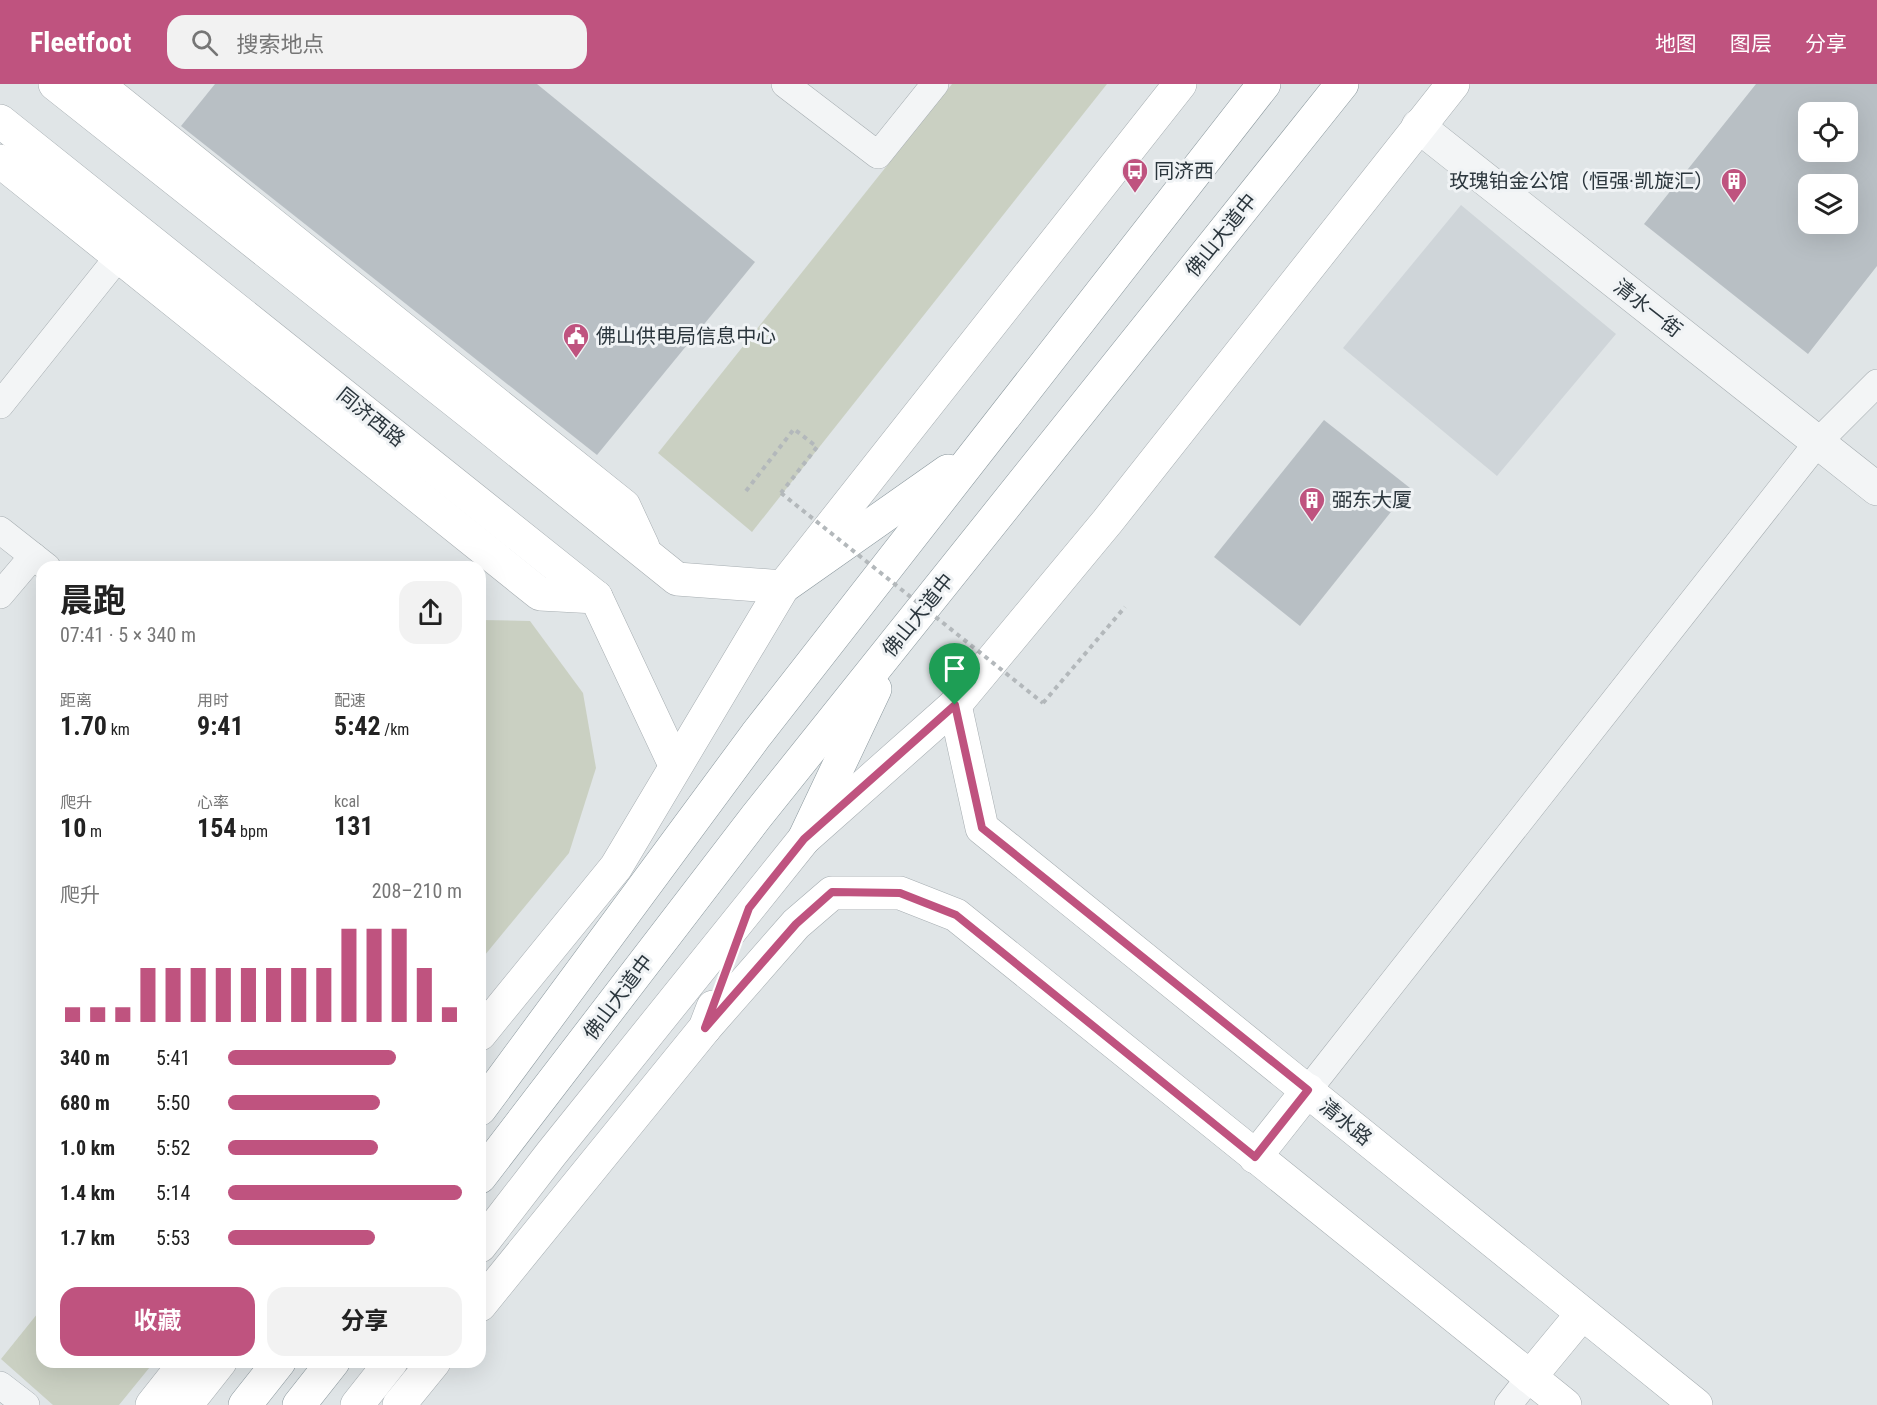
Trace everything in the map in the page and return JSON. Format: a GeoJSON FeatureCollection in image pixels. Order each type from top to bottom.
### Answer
{"type":"FeatureCollection","features":[{"type":"Feature","properties":{"kind":"main road"},"geometry":{"type":"LineString","coordinates":[[55,84],[677,579],[783,587],[976,451]]}},
{"type":"Feature","properties":{"kind":"main road"},"geometry":{"type":"LineString","coordinates":[[97,84],[624,506],[646,554]]}},
{"type":"Feature","properties":{"kind":"main road"},"geometry":{"type":"LineString","coordinates":[[491,1016],[616,867],[783,587],[1180,84]]}},
{"type":"Feature","properties":{"kind":"main road"},"geometry":{"type":"LineString","coordinates":[[486,1100],[756,735],[1264,84]]}},
{"type":"Feature","properties":{"kind":"main road","name":"佛山大道中"},"geometry":{"type":"LineString","coordinates":[[486,1169],[756,817],[1342,84]]}},
{"type":"Feature","properties":{"kind":"main road"},"geometry":{"type":"LineString","coordinates":[[486,1238],[804,839],[955,705],[1107,522],[1453,84]]}},
{"type":"Feature","properties":{"kind":"main road","name":"同济西路"},"geometry":{"type":"LineString","coordinates":[[0,121],[596,597],[675,765]]}},
{"type":"Feature","properties":{"kind":"main road"},"geometry":{"type":"LineString","coordinates":[[0,161],[540,594],[596,597]]}},
{"type":"Feature","properties":{"kind":"main road"},"geometry":{"type":"LineString","coordinates":[[256,211],[286,267],[345,282]]}},
{"type":"Feature","properties":{"kind":"main road"},"geometry":{"type":"LineString","coordinates":[[804,839],[899,639]]}},
{"type":"Feature","properties":{"kind":"main road","name":"清水路"},"geometry":{"type":"LineString","coordinates":[[955,705],[982,828],[1696,1405]]}},
{"type":"Feature","properties":{"kind":"main road"},"geometry":{"type":"LineString","coordinates":[[486,1298],[705,1028],[796,924],[832,892],[900,893],[956,915],[1565,1405]]}},
{"type":"Feature","properties":{"kind":"main road"},"geometry":{"type":"LineString","coordinates":[[705,1028],[749,908]]}},
{"type":"Feature","properties":{"kind":"main road"},"geometry":{"type":"LineString","coordinates":[[1255,1157],[1308,1090]]}},
{"type":"Feature","properties":{"kind":"main road"},"geometry":{"type":"LineString","coordinates":[[1530,1377],[1582,1314]]}},
{"type":"Feature","properties":{"kind":"main road"},"geometry":{"type":"LineString","coordinates":[[152,1405],[181,1368]]}},
{"type":"Feature","properties":{"kind":"main road"},"geometry":{"type":"LineString","coordinates":[[186,1405],[215,1368]]}},
{"type":"Feature","properties":{"kind":"main road"},"geometry":{"type":"LineString","coordinates":[[245,1405],[274,1368]]}},
{"type":"Feature","properties":{"kind":"main road"},"geometry":{"type":"LineString","coordinates":[[299,1405],[328,1368]]}},
{"type":"Feature","properties":{"kind":"main road"},"geometry":{"type":"LineString","coordinates":[[357,1405],[386,1368]]}},
{"type":"Feature","properties":{"kind":"main road"},"geometry":{"type":"LineString","coordinates":[[399,1405],[429,1368]]}},
{"type":"Feature","properties":{"kind":"street"},"geometry":{"type":"LineString","coordinates":[[785,84],[878,155],[935,84]]}},
{"type":"Feature","properties":{"kind":"street","name":"清水一街"},"geometry":{"type":"LineString","coordinates":[[1418,126],[1877,489]]}},
{"type":"Feature","properties":{"kind":"street"},"geometry":{"type":"LineString","coordinates":[[0,405],[119,256]]}},
{"type":"Feature","properties":{"kind":"street"},"geometry":{"type":"LineString","coordinates":[[1308,1090],[1818,442],[1877,382]]}},
{"type":"Feature","properties":{"kind":"street"},"geometry":{"type":"LineString","coordinates":[[0,530],[40,561]]}},
{"type":"Feature","properties":{"kind":"street"},"geometry":{"type":"LineString","coordinates":[[0,595],[36,564]]}},
{"type":"Feature","properties":{"kind":"street"},"geometry":{"type":"LineString","coordinates":[[1508,1405],[1530,1377]]}},
{"type":"Feature","properties":{"kind":"street"},"geometry":{"type":"LineString","coordinates":[[0,1384],[26,1405]]}},
{"type":"Feature","properties":{"kind":"path"},"geometry":{"type":"LineString","coordinates":[[746,491],[794,429],[817,447],[781,493],[1043,703],[1125,607]]}},
{"type":"Feature","properties":{"kind":"shaded area"},"geometry":{"type":"Polygon","coordinates":[[[952,84],[1107,84],[752,532],[658,453],[952,84]]]}},
{"type":"Feature","properties":{"kind":"shaded area"},"geometry":{"type":"Polygon","coordinates":[[[1461,205],[1616,334],[1497,476],[1343,348],[1461,205]]]}},
{"type":"Feature","properties":{"kind":"shaded area"},"geometry":{"type":"Polygon","coordinates":[[[486,620],[530,621],[583,693],[596,768],[569,853],[486,954],[486,620]]]}},
{"type":"Feature","properties":{"kind":"shaded area"},"geometry":{"type":"Polygon","coordinates":[[[36,1315],[36,1368],[149,1368],[119,1405],[53,1405],[1,1359],[36,1315]]]}},
{"type":"Feature","properties":{"kind":"building","name":"佛山供电局信息中心"},"geometry":{"type":"Polygon","coordinates":[[[215,84],[537,84],[755,262],[597,455],[181,126],[215,84]]]}},
{"type":"Feature","properties":{"kind":"building","name":"玫瑰铂金公馆（恒强·凯旋汇）"},"geometry":{"type":"Polygon","coordinates":[[[1756,84],[1877,84],[1877,266],[1808,354],[1644,224],[1756,84]]]}},
{"type":"Feature","properties":{"kind":"building","name":"弼东大厦"},"geometry":{"type":"Polygon","coordinates":[[[1324,420],[1410,488],[1300,626],[1214,557],[1324,420]]]}},
{"type":"Feature","properties":{"kind":"place","name":"同济西"},"geometry":{"type":"Point","coordinates":[1135,194]}},
{"type":"Feature","properties":{"kind":"place","name":"玫瑰铂金公馆（恒强·凯旋汇）"},"geometry":{"type":"Point","coordinates":[1734,204]}},
{"type":"Feature","properties":{"kind":"place","name":"佛山供电局信息中心"},"geometry":{"type":"Point","coordinates":[576,359]}},
{"type":"Feature","properties":{"kind":"place","name":"弼东大厦"},"geometry":{"type":"Point","coordinates":[1312,523]}},
{"type":"Feature","properties":{"kind":"route"},"geometry":{"type":"LineString","coordinates":[[955,705],[982,828],[1308,1090],[1255,1157],[956,915],[900,893],[832,892],[796,924],[705,1028],[749,908],[804,839],[955,705]]}}]}
